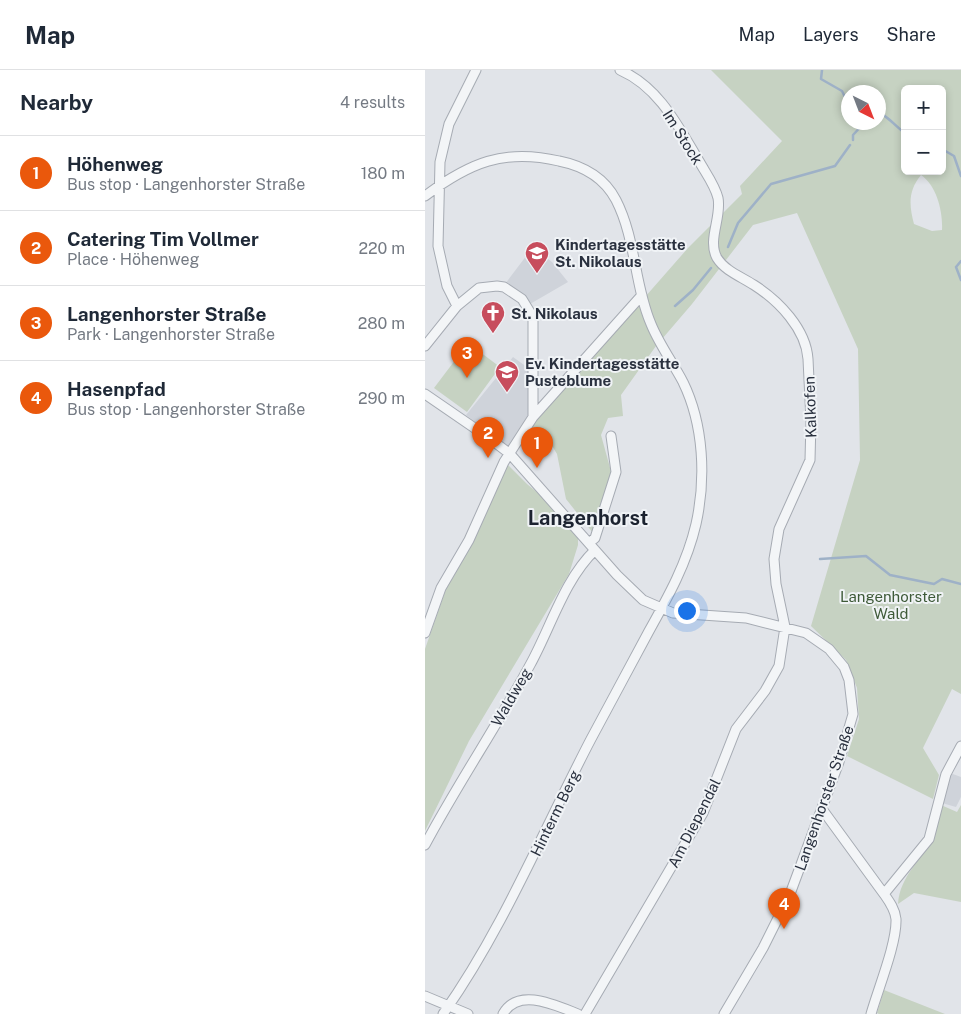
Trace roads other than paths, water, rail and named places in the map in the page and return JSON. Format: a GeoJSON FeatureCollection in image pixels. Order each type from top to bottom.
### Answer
{"type":"FeatureCollection","features":[{"type":"Feature","properties":{"kind":"street"},"geometry":{"type":"LineString","coordinates":[[457,306],[447,286],[438,246],[439,186],[445,136],[476,70]]}},
{"type":"Feature","properties":{"kind":"street","name":"Im Stock"},"geometry":{"type":"LineString","coordinates":[[620,70],[640,81],[674,119],[715,190],[719,204],[717,221]]}},
{"type":"Feature","properties":{"kind":"street","name":"Hinterm Berg"},"geometry":{"type":"LineString","coordinates":[[425,196],[468,169],[493,160],[517,155],[577,165],[605,184],[617,202],[629,234],[643,299],[659,341],[685,386],[695,416],[702,460],[701,496],[691,545],[661,609],[568,785],[519,885],[446,1010]]}},
{"type":"Feature","properties":{"kind":"street","name":"Kalkofen"},"geometry":{"type":"LineString","coordinates":[[717,221],[715,250],[719,261],[763,291],[799,328],[807,345],[811,421],[810,460],[779,529],[774,559],[774,573],[785,626]]}},
{"type":"Feature","properties":{"kind":"street"},"geometry":{"type":"LineString","coordinates":[[425,346],[457,306],[479,288],[497,286],[514,293],[525,304],[533,317],[533,417]]}},
{"type":"Feature","properties":{"kind":"street"},"geometry":{"type":"LineString","coordinates":[[425,633],[441,588],[469,540],[509,454],[533,417],[643,299]]}},
{"type":"Feature","properties":{"kind":"street","name":"Langenhorster Straße"},"geometry":{"type":"LineString","coordinates":[[425,394],[509,454],[636,595],[661,609],[686,614],[746,618],[785,626],[806,633],[829,649],[844,667],[852,691],[853,714],[822,809],[779,919],[724,1014]]}},
{"type":"Feature","properties":{"kind":"street","name":"Waldweg"},"geometry":{"type":"LineString","coordinates":[[425,845],[459,782],[531,664],[573,578],[592,547],[616,472],[611,436]]}},
{"type":"Feature","properties":{"kind":"street","name":"Am Diependal"},"geometry":{"type":"LineString","coordinates":[[585,1014],[706,808],[736,729],[773,678],[779,666],[785,626]]}},
{"type":"Feature","properties":{"kind":"street"},"geometry":{"type":"LineString","coordinates":[[884,894],[929,839],[946,774],[961,746]]}},
{"type":"Feature","properties":{"kind":"street"},"geometry":{"type":"LineString","coordinates":[[822,809],[892,905],[896,917],[895,930],[871,1014]]}},
{"type":"Feature","properties":{"kind":"street"},"geometry":{"type":"LineString","coordinates":[[425,996],[446,1010],[468,1014]]}},
{"type":"Feature","properties":{"kind":"street"},"geometry":{"type":"LineString","coordinates":[[503,1014],[512,1002],[521,999],[551,1004],[578,1014]]}},
{"type":"Feature","properties":{"kind":"waterway"},"geometry":{"type":"LineString","coordinates":[[822,70],[821,79],[841,90]]}},
{"type":"Feature","properties":{"kind":"waterway"},"geometry":{"type":"LineString","coordinates":[[886,117],[901,130]]}},
{"type":"Feature","properties":{"kind":"waterway"},"geometry":{"type":"LineString","coordinates":[[853,140],[853,135],[858,130]]}},
{"type":"Feature","properties":{"kind":"waterway"},"geometry":{"type":"LineString","coordinates":[[728,247],[738,223],[771,184],[835,166],[850,145]]}},
{"type":"Feature","properties":{"kind":"waterway"},"geometry":{"type":"LineString","coordinates":[[946,151],[954,156],[961,176]]}},
{"type":"Feature","properties":{"kind":"waterway"},"geometry":{"type":"LineString","coordinates":[[961,261],[956,267],[961,280]]}},
{"type":"Feature","properties":{"kind":"waterway"},"geometry":{"type":"LineString","coordinates":[[675,306],[693,290],[711,268]]}},
{"type":"Feature","properties":{"kind":"waterway"},"geometry":{"type":"LineString","coordinates":[[820,559],[866,556],[890,575],[934,584],[942,579],[961,584]]}},
{"type":"Feature","properties":{"kind":"place","name":"Kindertagesstätte St. Nikolaus"},"geometry":{"type":"Point","coordinates":[537,274]}},
{"type":"Feature","properties":{"kind":"place","name":"St. Nikolaus"},"geometry":{"type":"Point","coordinates":[493,334]}},
{"type":"Feature","properties":{"kind":"place","name":"Langenhorster Straße"},"geometry":{"type":"Point","coordinates":[467,378]}},
{"type":"Feature","properties":{"kind":"place","name":"Ev. Kindertagesstätte Pusteblume"},"geometry":{"type":"Point","coordinates":[507,393]}},
{"type":"Feature","properties":{"kind":"place","name":"Catering Tim Vollmer"},"geometry":{"type":"Point","coordinates":[488,458]}},
{"type":"Feature","properties":{"kind":"place","name":"Höhenweg"},"geometry":{"type":"Point","coordinates":[537,468]}},
{"type":"Feature","properties":{"kind":"place","name":"Hasenpfad"},"geometry":{"type":"Point","coordinates":[784,929]}},
{"type":"Feature","properties":{"kind":"district","name":"Langenhorst"},"geometry":{"type":"Point","coordinates":[588,518]}},
{"type":"Feature","properties":{"kind":"park label","name":"Langenhorster Wald"},"geometry":{"type":"Point","coordinates":[891,604]}}]}
